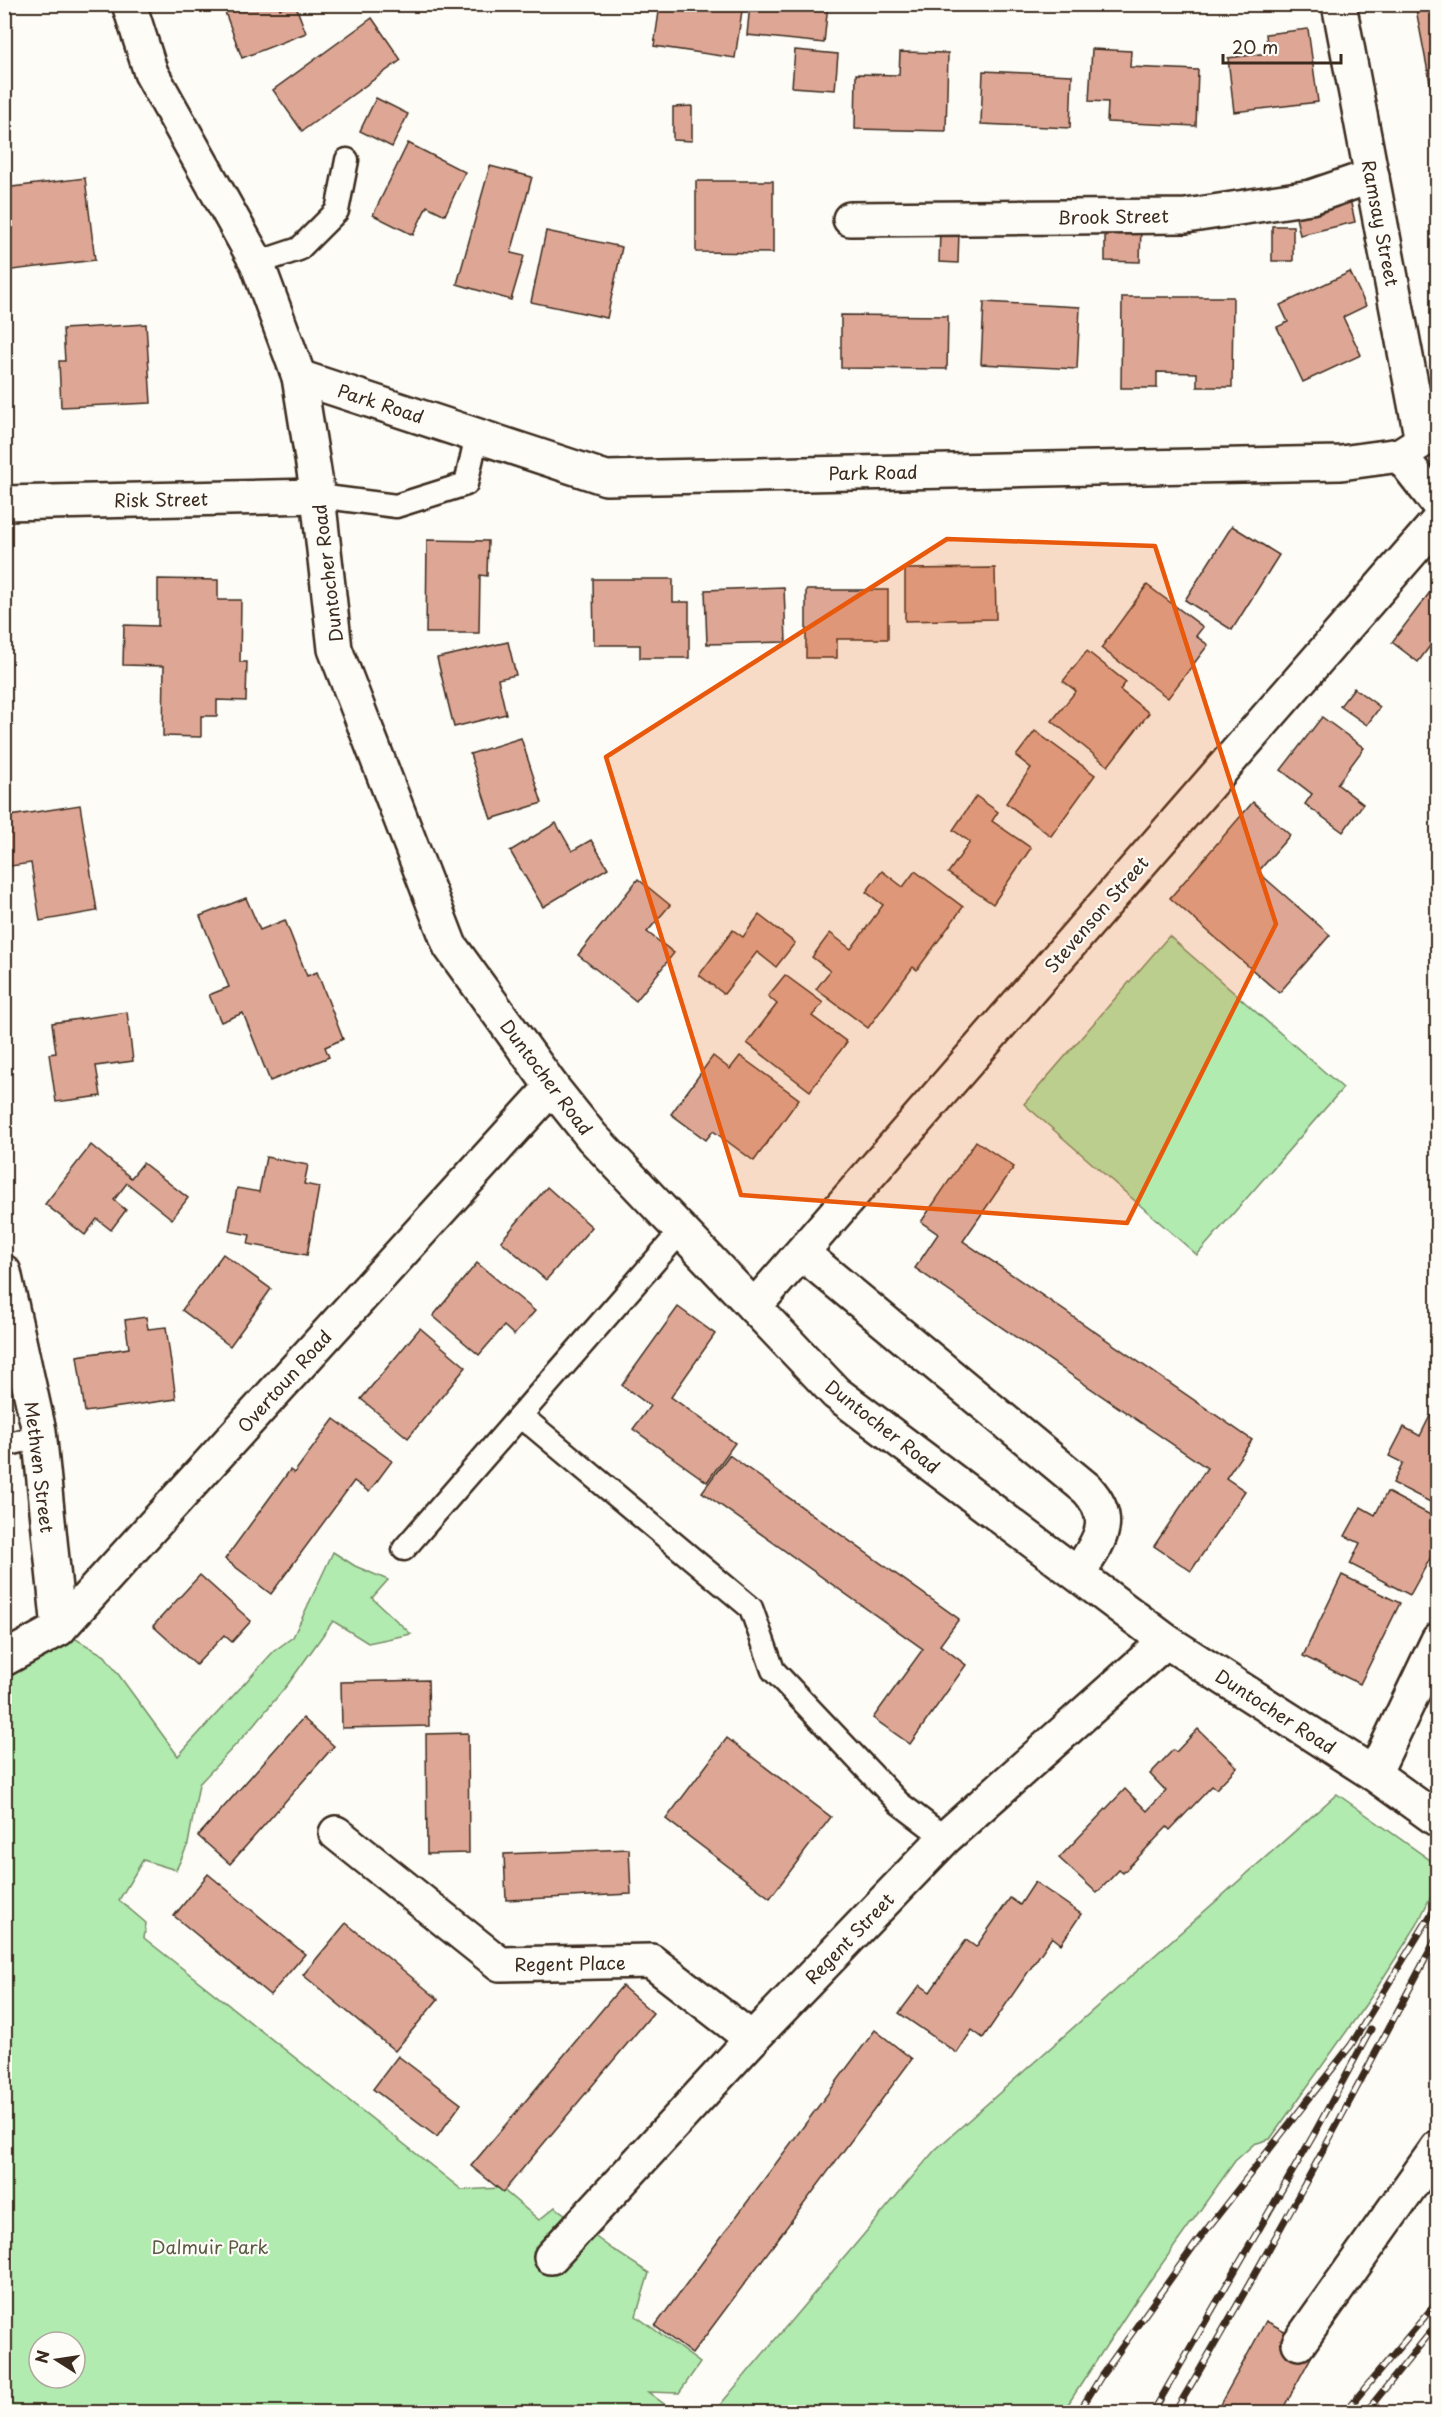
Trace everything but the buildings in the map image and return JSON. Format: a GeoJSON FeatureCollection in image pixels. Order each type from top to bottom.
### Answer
{"type":"FeatureCollection","features":[{"type":"Feature","properties":{"kind":"street","name":"Duntocher Road"},"geometry":{"type":"LineString","coordinates":[[129,4],[151,73],[258,263],[299,377],[318,496],[335,649],[450,946],[592,1137],[836,1393],[1167,1641],[1374,1774],[1434,1818]]}},
{"type":"Feature","properties":{"kind":"street","name":"Ramsay Street"},"geometry":{"type":"LineString","coordinates":[[1339,4],[1420,442]]}},
{"type":"Feature","properties":{"kind":"street","name":"Brook Street"},"geometry":{"type":"LineString","coordinates":[[850,219],[1186,216],[1311,197],[1372,176]]}},
{"type":"Feature","properties":{"kind":"street","name":"Park Road"},"geometry":{"type":"LineString","coordinates":[[299,377],[606,478],[1341,463],[1420,442]]}},
{"type":"Feature","properties":{"kind":"street"},"geometry":{"type":"LineString","coordinates":[[1420,442],[1437,504]]}},
{"type":"Feature","properties":{"kind":"street","name":"Risk Street"},"geometry":{"type":"LineString","coordinates":[[4,502],[318,496]]}},
{"type":"Feature","properties":{"kind":"street","name":"Stevenson Street"},"geometry":{"type":"LineString","coordinates":[[754,1307],[1437,521]]}},
{"type":"Feature","properties":{"kind":"street","name":"Overtoun Road"},"geometry":{"type":"LineString","coordinates":[[4,1659],[59,1629],[552,1086]]}},
{"type":"Feature","properties":{"kind":"street"},"geometry":{"type":"LineString","coordinates":[[802,1252],[1097,1499],[1102,1509],[1104,1523],[1098,1541],[1078,1574]]}},
{"type":"Feature","properties":{"kind":"street","name":"Methven Street"},"geometry":{"type":"LineString","coordinates":[[4,1272],[40,1437],[59,1629]]}},
{"type":"Feature","properties":{"kind":"street"},"geometry":{"type":"LineString","coordinates":[[1374,1774],[1437,1640]]}},
{"type":"Feature","properties":{"kind":"street","name":"Regent Street"},"geometry":{"type":"LineString","coordinates":[[551,2257],[753,2039],[945,1838],[1167,1641]]}},
{"type":"Feature","properties":{"kind":"street","name":"Regent Place"},"geometry":{"type":"LineString","coordinates":[[336,1833],[500,1964],[651,1961],[753,2039]]}},
{"type":"Feature","properties":{"kind":"street"},"geometry":{"type":"LineString","coordinates":[[1299,2343],[1437,2147]]}},
{"type":"Feature","properties":{"kind":"lane"},"geometry":{"type":"LineString","coordinates":[[258,263],[299,249],[337,211],[347,160]]}},
{"type":"Feature","properties":{"kind":"lane"},"geometry":{"type":"LineString","coordinates":[[318,496],[396,506],[466,484],[477,435]]}},
{"type":"Feature","properties":{"kind":"lane"},"geometry":{"type":"LineString","coordinates":[[404,1549],[681,1231]]}},
{"type":"Feature","properties":{"kind":"lane"},"geometry":{"type":"LineString","coordinates":[[519,1418],[532,1425],[752,1608],[773,1670],[899,1803],[945,1838]]}},
{"type":"Feature","properties":{"kind":"lane"},"geometry":{"type":"LineString","coordinates":[[4,1445],[40,1437]]}},
{"type":"Feature","properties":{"kind":"highlighted area"},"geometry":{"type":"Polygon","coordinates":[[[947,539],[1155,546],[1276,924],[1127,1223],[741,1195],[606,757],[947,539]]]}},
{"type":"Feature","properties":{"kind":"green space"},"geometry":{"type":"Polygon","coordinates":[[[1169,936],[1343,1088],[1197,1255],[1024,1104],[1169,936]]]}},
{"type":"Feature","properties":{"kind":"green space","name":"Dalmuir Park"},"geometry":{"type":"Polygon","coordinates":[[[333,1552],[355,1566],[388,1580],[372,1598],[411,1634],[368,1643],[333,1621],[288,1684],[254,1725],[199,1784],[188,1844],[176,1870],[143,1860],[119,1900],[146,1923],[144,1938],[462,2190],[501,2188],[539,2220],[555,2207],[649,2273],[636,2316],[700,2363],[679,2393],[648,2392],[675,2412],[5,2412],[4,1659],[59,1629],[105,1656],[178,1756],[274,1651],[293,1637],[333,1552]]]}},
{"type":"Feature","properties":{"kind":"green space"},"geometry":{"type":"Polygon","coordinates":[[[1337,1794],[1437,1865],[1437,1883],[1417,1925],[1371,1997],[1270,2139],[1254,2144],[1235,2161],[1132,2306],[1063,2412],[714,2412],[935,2150],[1337,1794]]]}},
{"type":"Feature","properties":{"kind":"railway"},"geometry":{"type":"LineString","coordinates":[[1079,2412],[1102,2375],[1196,2243],[1351,2045],[1438,1903]]}},
{"type":"Feature","properties":{"kind":"railway"},"geometry":{"type":"LineString","coordinates":[[1175,2412],[1277,2235],[1438,1935]]}},
{"type":"Feature","properties":{"kind":"railway"},"geometry":{"type":"LineString","coordinates":[[1153,2412],[1313,2136],[1371,2029]]}},
{"type":"Feature","properties":{"kind":"railway"},"geometry":{"type":"LineString","coordinates":[[1345,2412],[1438,2301]]}},
{"type":"Feature","properties":{"kind":"railway"},"geometry":{"type":"LineString","coordinates":[[1366,2412],[1438,2323]]}}]}
